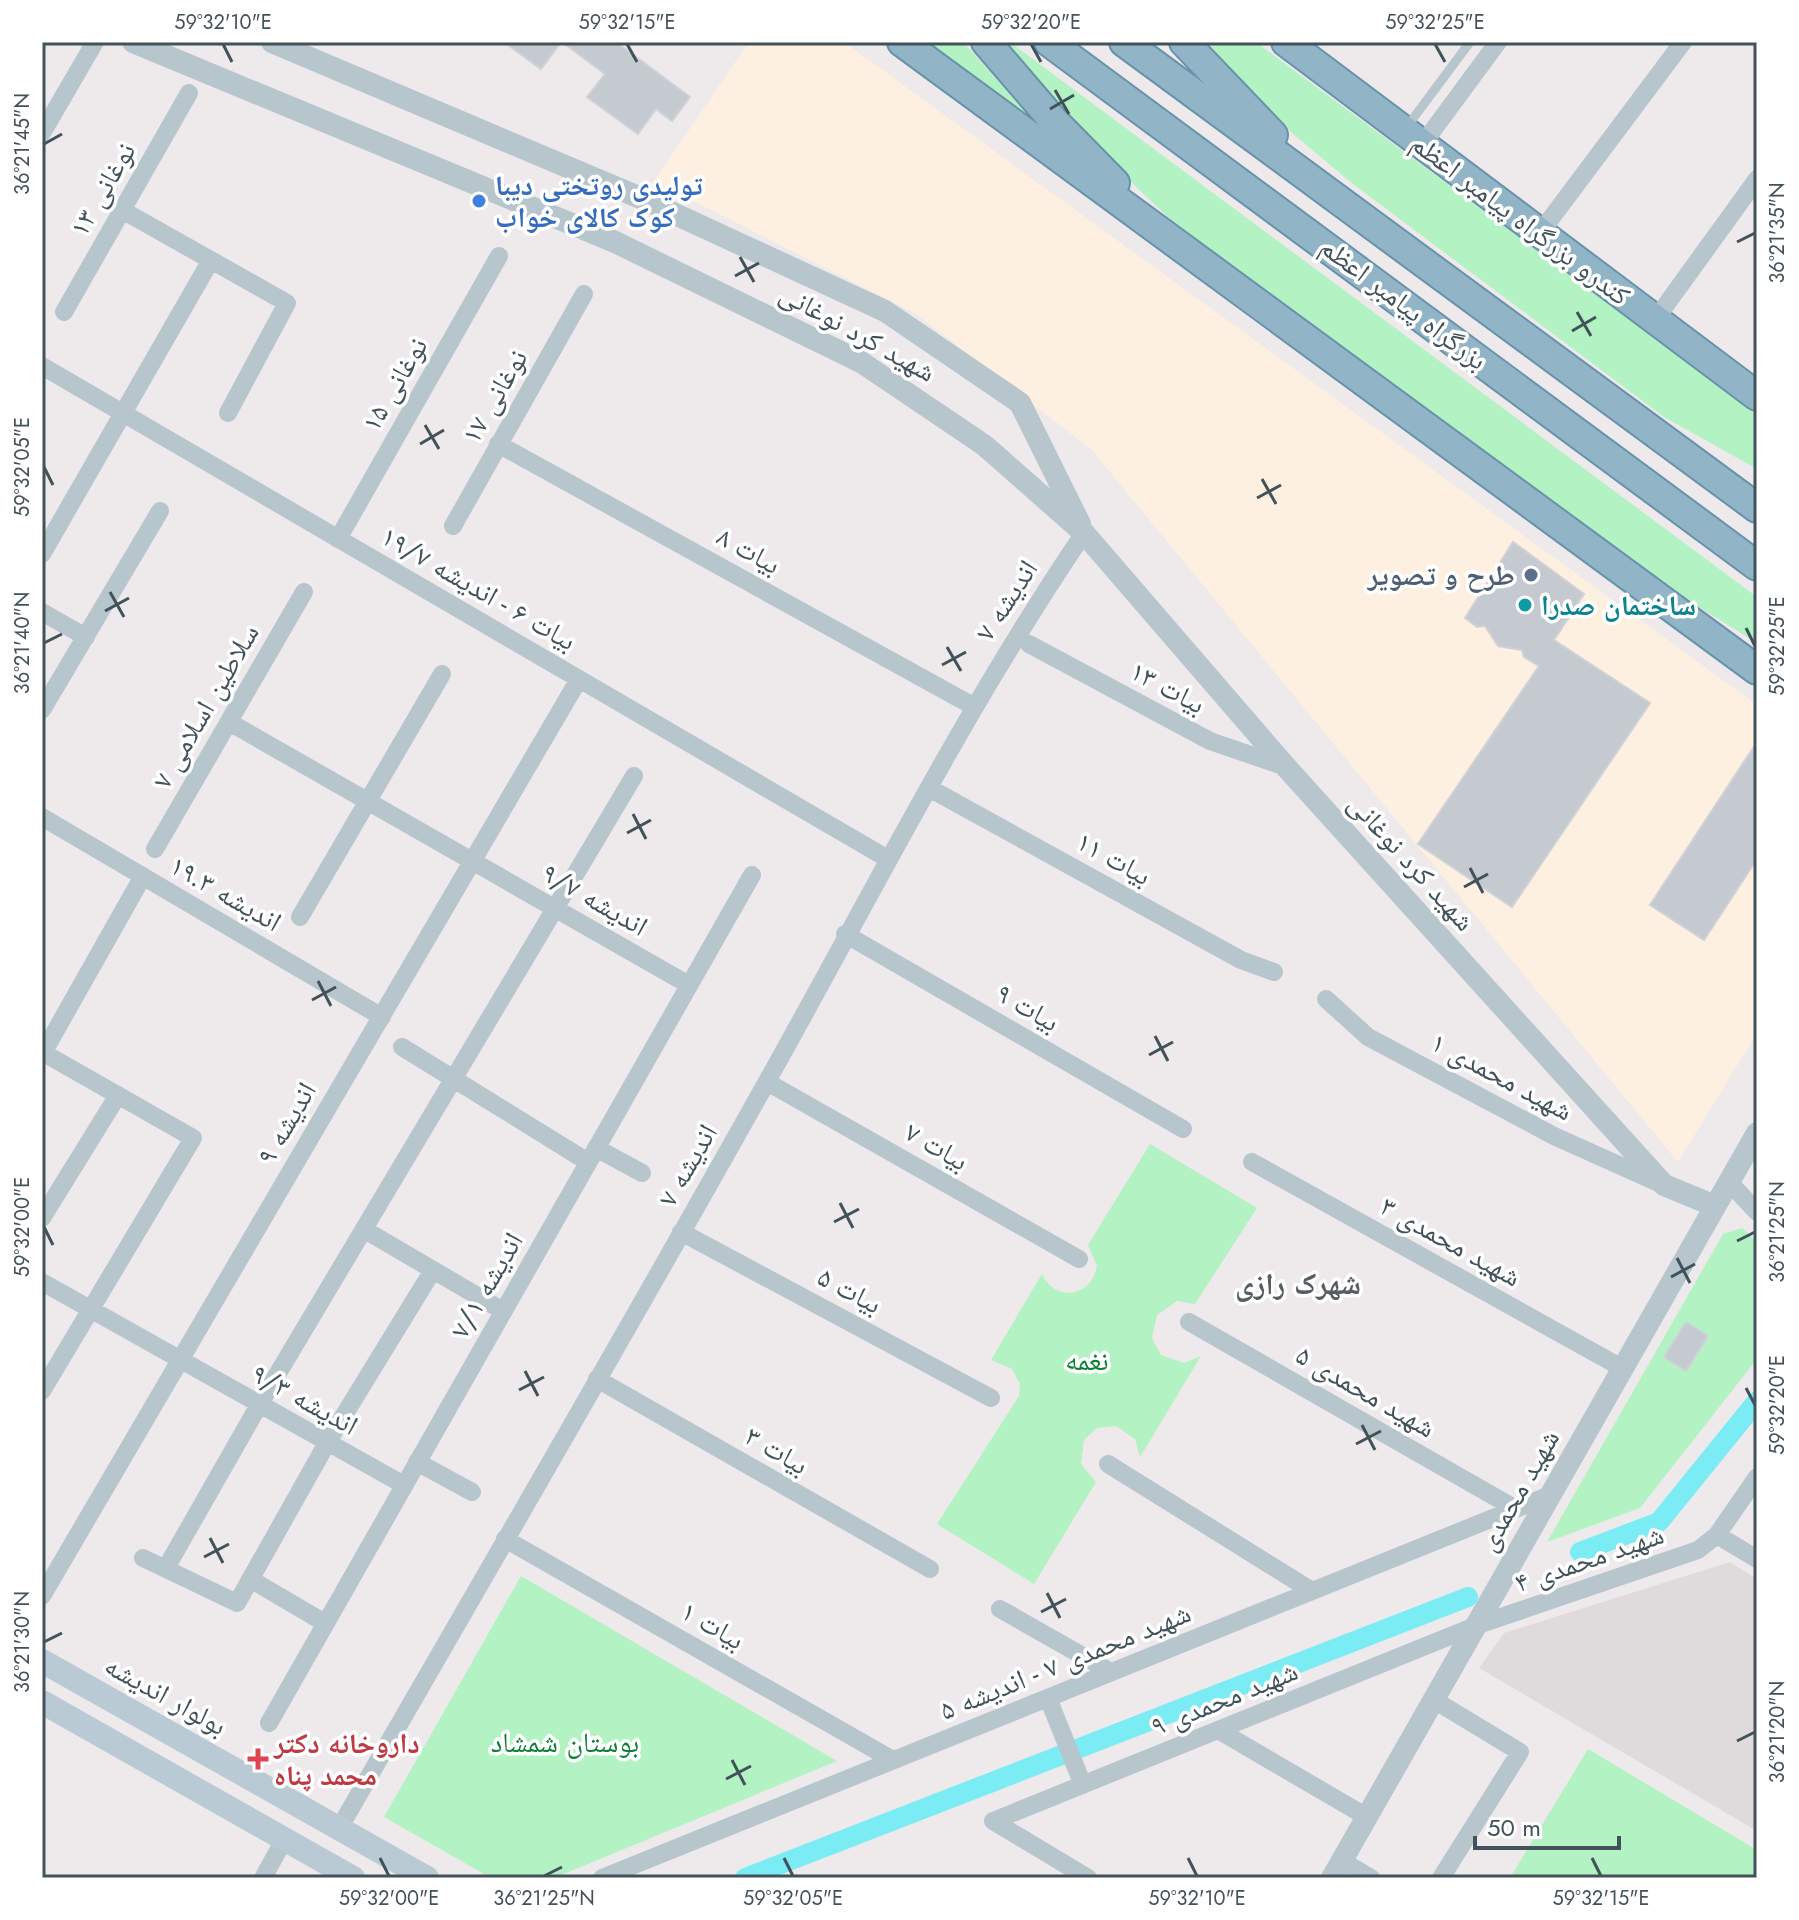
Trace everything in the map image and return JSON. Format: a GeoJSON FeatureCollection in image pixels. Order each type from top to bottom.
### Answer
{"type":"FeatureCollection","features":[{"type":"Feature","properties":{"kind":"highway"},"geometry":{"type":"LineString","coordinates":[[902,42],[1757,670]]}},
{"type":"Feature","properties":{"kind":"highway"},"geometry":{"type":"LineString","coordinates":[[986,42],[1053,120],[1178,247]]}},
{"type":"Feature","properties":{"kind":"highway","name":"بزرگراه پیامبر اعظم"},"geometry":{"type":"LineString","coordinates":[[1049,42],[1757,566]]}},
{"type":"Feature","properties":{"kind":"highway","name":"بزرگراه پیامبر اعظم"},"geometry":{"type":"LineString","coordinates":[[1124,42],[1757,508]]}},
{"type":"Feature","properties":{"kind":"highway"},"geometry":{"type":"LineString","coordinates":[[1184,42],[1329,193]]}},
{"type":"Feature","properties":{"kind":"highway","name":"کندرو بزرگراه پیامبر اعظم"},"geometry":{"type":"LineString","coordinates":[[1286,42],[1757,396]]}},
{"type":"Feature","properties":{"kind":"highway"},"geometry":{"type":"LineString","coordinates":[[1649,429],[1757,483]]}},
{"type":"Feature","properties":{"kind":"highway"},"geometry":{"type":"LineString","coordinates":[[1726,648],[1757,662]]}},
{"type":"Feature","properties":{"kind":"main road","name":"بولوار اندیشه"},"geometry":{"type":"LineString","coordinates":[[42,1661],[427,1878]]}},
{"type":"Feature","properties":{"kind":"main road"},"geometry":{"type":"LineString","coordinates":[[42,1702],[353,1878]]}},
{"type":"Feature","properties":{"kind":"street"},"geometry":{"type":"LineString","coordinates":[[42,133],[95,42]]}},
{"type":"Feature","properties":{"kind":"street","name":"شهید کرد نوغانی"},"geometry":{"type":"LineString","coordinates":[[133,42],[615,242],[861,362],[984,445],[1084,533],[1286,767],[1664,1185],[1715,1206]]}},
{"type":"Feature","properties":{"kind":"street","name":"شهید کرد نوغانی"},"geometry":{"type":"LineString","coordinates":[[272,42],[636,196],[885,311],[1020,403],[1084,533]]}},
{"type":"Feature","properties":{"kind":"street"},"geometry":{"type":"LineString","coordinates":[[1413,138],[1498,42]]}},
{"type":"Feature","properties":{"kind":"street"},"geometry":{"type":"LineString","coordinates":[[1540,233],[1683,42]]}},
{"type":"Feature","properties":{"kind":"street","name":"نوغانی ۱۳"},"geometry":{"type":"LineString","coordinates":[[64,312],[189,93]]}},
{"type":"Feature","properties":{"kind":"street"},"geometry":{"type":"LineString","coordinates":[[1655,320],[1757,179]]}},
{"type":"Feature","properties":{"kind":"street"},"geometry":{"type":"LineString","coordinates":[[122,210],[287,303],[228,413]]}},
{"type":"Feature","properties":{"kind":"street","name":"نوغانی ۱۵"},"geometry":{"type":"LineString","coordinates":[[338,539],[499,256]]}},
{"type":"Feature","properties":{"kind":"street"},"geometry":{"type":"LineString","coordinates":[[42,554],[211,260]]}},
{"type":"Feature","properties":{"kind":"street","name":"نوغانی ۱۷"},"geometry":{"type":"LineString","coordinates":[[453,526],[584,294]]}},
{"type":"Feature","properties":{"kind":"street","name":"بیات ۶ - اندیشه ۱۹/۷"},"geometry":{"type":"LineString","coordinates":[[42,366],[888,859]]}},
{"type":"Feature","properties":{"kind":"street","name":"بیات ۸"},"geometry":{"type":"LineString","coordinates":[[498,444],[973,706]]}},
{"type":"Feature","properties":{"kind":"street"},"geometry":{"type":"LineString","coordinates":[[42,710],[160,511]]}},
{"type":"Feature","properties":{"kind":"street","name":"اندیشه ۷"},"geometry":{"type":"LineString","coordinates":[[340,1827],[767,1082],[845,934],[973,706],[1015,635],[1084,533]]}},
{"type":"Feature","properties":{"kind":"street","name":"سلاطین اسلامی ۷"},"geometry":{"type":"LineString","coordinates":[[155,849],[304,592]]}},
{"type":"Feature","properties":{"kind":"street"},"geometry":{"type":"LineString","coordinates":[[42,612],[86,637]]}},
{"type":"Feature","properties":{"kind":"street","name":"بیات ۱۳"},"geometry":{"type":"LineString","coordinates":[[1029,644],[1210,741],[1286,767]]}},
{"type":"Feature","properties":{"kind":"street"},"geometry":{"type":"LineString","coordinates":[[300,917],[442,674]]}},
{"type":"Feature","properties":{"kind":"street","name":"اندیشه ۹"},"geometry":{"type":"LineString","coordinates":[[42,1596],[579,679]]}},
{"type":"Feature","properties":{"kind":"street","name":"اندیشه ۹/۷"},"geometry":{"type":"LineString","coordinates":[[229,722],[689,985]]}},
{"type":"Feature","properties":{"kind":"street"},"geometry":{"type":"LineString","coordinates":[[166,1568],[259,1405],[455,1081],[634,776]]}},
{"type":"Feature","properties":{"kind":"street","name":"بیات ۱۱"},"geometry":{"type":"LineString","coordinates":[[929,788],[1241,960],[1274,972]]}},
{"type":"Feature","properties":{"kind":"street","name":"اندیشه ۱۹.۳"},"geometry":{"type":"LineString","coordinates":[[42,817],[382,1017]]}},
{"type":"Feature","properties":{"kind":"street","name":"اندیشه ۷/۱"},"geometry":{"type":"LineString","coordinates":[[269,1723],[752,875]]}},
{"type":"Feature","properties":{"kind":"street"},"geometry":{"type":"LineString","coordinates":[[42,1391],[193,1138],[42,1052],[143,876]]}},
{"type":"Feature","properties":{"kind":"street","name":"بیات ۹"},"geometry":{"type":"LineString","coordinates":[[845,934],[1183,1129]]}},
{"type":"Feature","properties":{"kind":"street","name":"شهید محمدی ۱"},"geometry":{"type":"LineString","coordinates":[[1326,999],[1368,1037],[1554,1136],[1664,1185]]}},
{"type":"Feature","properties":{"kind":"street"},"geometry":{"type":"LineString","coordinates":[[402,1047],[455,1081],[592,1155],[642,1173]]}},
{"type":"Feature","properties":{"kind":"street","name":"بیات ۷"},"geometry":{"type":"LineString","coordinates":[[767,1082],[1079,1259]]}},
{"type":"Feature","properties":{"kind":"street"},"geometry":{"type":"LineString","coordinates":[[42,1218],[118,1095]]}},
{"type":"Feature","properties":{"kind":"street","name":"شهید محمدی"},"geometry":{"type":"LineString","coordinates":[[1337,1870],[1757,1133]]}},
{"type":"Feature","properties":{"kind":"street","name":"شهید محمدی ۳"},"geometry":{"type":"LineString","coordinates":[[1252,1162],[1622,1368]]}},
{"type":"Feature","properties":{"kind":"street"},"geometry":{"type":"LineString","coordinates":[[1729,1182],[1757,1212]]}},
{"type":"Feature","properties":{"kind":"street"},"geometry":{"type":"LineString","coordinates":[[365,1230],[503,1311]]}},
{"type":"Feature","properties":{"kind":"street","name":"بیات ۵"},"geometry":{"type":"LineString","coordinates":[[681,1232],[991,1398]]}},
{"type":"Feature","properties":{"kind":"street"},"geometry":{"type":"LineString","coordinates":[[143,1558],[237,1603],[327,1443],[433,1270]]}},
{"type":"Feature","properties":{"kind":"street","name":"اندیشه ۹/۳"},"geometry":{"type":"LineString","coordinates":[[42,1282],[179,1362],[404,1485]]}},
{"type":"Feature","properties":{"kind":"street","name":"شهید محمدی ۵"},"geometry":{"type":"LineString","coordinates":[[1189,1322],[1516,1509]]}},
{"type":"Feature","properties":{"kind":"street","name":"بیات ۳"},"geometry":{"type":"LineString","coordinates":[[597,1379],[930,1569]]}},
{"type":"Feature","properties":{"kind":"street"},"geometry":{"type":"LineString","coordinates":[[417,1462],[472,1492]]}},
{"type":"Feature","properties":{"kind":"street"},"geometry":{"type":"LineString","coordinates":[[1108,1464],[1312,1591]]}},
{"type":"Feature","properties":{"kind":"street"},"geometry":{"type":"LineString","coordinates":[[1757,1477],[1717,1535],[1757,1559]]}},
{"type":"Feature","properties":{"kind":"street","name":"شهید محمدی ۷ - اندیشه ۵"},"geometry":{"type":"LineString","coordinates":[[602,1878],[1550,1495]]}},
{"type":"Feature","properties":{"kind":"street","name":"شهید محمدی ۴"},"geometry":{"type":"LineString","coordinates":[[1475,1626],[1676,1559],[1698,1550],[1717,1535]]}},
{"type":"Feature","properties":{"kind":"street","name":"بیات ۱"},"geometry":{"type":"LineString","coordinates":[[505,1539],[893,1760]]}},
{"type":"Feature","properties":{"kind":"street"},"geometry":{"type":"LineString","coordinates":[[250,1579],[325,1623]]}},
{"type":"Feature","properties":{"kind":"street"},"geometry":{"type":"LineString","coordinates":[[1000,1609],[1111,1672]]}},
{"type":"Feature","properties":{"kind":"street","name":"شهید محمدی ۹"},"geometry":{"type":"LineString","coordinates":[[1088,1878],[993,1821],[1475,1626]]}},
{"type":"Feature","properties":{"kind":"street"},"geometry":{"type":"LineString","coordinates":[[1048,1698],[1083,1785]]}},
{"type":"Feature","properties":{"kind":"street"},"geometry":{"type":"LineString","coordinates":[[1434,1700],[1520,1752],[1441,1878]]}},
{"type":"Feature","properties":{"kind":"street"},"geometry":{"type":"LineString","coordinates":[[1218,1730],[1367,1817]]}},
{"type":"Feature","properties":{"kind":"street"},"geometry":{"type":"LineString","coordinates":[[263,1878],[285,1838]]}},
{"type":"Feature","properties":{"kind":"street"},"geometry":{"type":"LineString","coordinates":[[1337,1870],[1371,1878]]}},
{"type":"Feature","properties":{"kind":"lane"},"geometry":{"type":"LineString","coordinates":[[1413,138],[1470,42]]}},
{"type":"Feature","properties":{"kind":"shaded area"},"geometry":{"type":"Polygon","coordinates":[[[749,42],[844,42],[1757,705],[1757,1033],[1678,1162],[1091,449],[918,315],[654,181],[749,42]]]}},
{"type":"Feature","properties":{"kind":"shaded area"},"geometry":{"type":"Polygon","coordinates":[[[1730,1562],[1757,1579],[1757,1831],[1479,1668],[1504,1633],[1730,1562]]]}},
{"type":"Feature","properties":{"kind":"green space"},"geometry":{"type":"Polygon","coordinates":[[[927,42],[963,42],[1040,127],[927,42]]]}},
{"type":"Feature","properties":{"kind":"green space"},"geometry":{"type":"Polygon","coordinates":[[[1001,42],[1010,42],[1757,597],[1757,643],[1689,601],[1172,221],[1109,161],[1001,42]]]}},
{"type":"Feature","properties":{"kind":"green space"},"geometry":{"type":"Polygon","coordinates":[[[1197,42],[1256,42],[1757,414],[1757,469],[1664,417],[1353,184],[1292,133],[1197,42]]]}},
{"type":"Feature","properties":{"kind":"green space","name":"نغمه"},"geometry":{"type":"Polygon","coordinates":[[[1150,1144],[1257,1208],[1195,1304],[1177,1301],[1157,1315],[1152,1338],[1161,1355],[1184,1363],[1201,1356],[1140,1457],[1135,1439],[1116,1426],[1097,1428],[1084,1440],[1081,1464],[1096,1482],[1034,1584],[937,1524],[1019,1396],[1020,1384],[1012,1369],[991,1360],[1042,1274],[1055,1289],[1064,1292],[1081,1290],[1094,1276],[1097,1266],[1088,1245],[1150,1144]]]}},
{"type":"Feature","properties":{"kind":"green space"},"geometry":{"type":"Polygon","coordinates":[[[1742,1228],[1757,1242],[1757,1359],[1640,1508],[1547,1542],[1723,1234],[1742,1228]]]}},
{"type":"Feature","properties":{"kind":"green space","name":"بوستان شمشاد"},"geometry":{"type":"Polygon","coordinates":[[[521,1576],[837,1761],[554,1878],[491,1878],[384,1817],[521,1576]]]}},
{"type":"Feature","properties":{"kind":"green space"},"geometry":{"type":"Polygon","coordinates":[[[1588,1749],[1757,1850],[1756,1878],[1510,1878],[1588,1749]]]}},
{"type":"Feature","properties":{"kind":"building"},"geometry":{"type":"Polygon","coordinates":[[[504,42],[561,42],[541,69],[504,42]]]}},
{"type":"Feature","properties":{"kind":"building"},"geometry":{"type":"Polygon","coordinates":[[[562,42],[616,42],[690,97],[672,121],[656,109],[638,134],[587,97],[605,74],[562,42]]]}},
{"type":"Feature","properties":{"kind":"building"},"geometry":{"type":"Polygon","coordinates":[[[1513,542],[1584,594],[1554,640],[1650,703],[1512,907],[1418,844],[1539,666],[1524,657],[1522,650],[1498,646],[1485,626],[1477,627],[1465,618],[1513,542]]]}},
{"type":"Feature","properties":{"kind":"building"},"geometry":{"type":"Polygon","coordinates":[[[1757,742],[1757,859],[1704,940],[1650,905],[1757,742]]]}},
{"type":"Feature","properties":{"kind":"building"},"geometry":{"type":"Polygon","coordinates":[[[1686,1322],[1708,1336],[1686,1371],[1664,1357],[1686,1322]]]}},
{"type":"Feature","properties":{"kind":"waterway"},"geometry":{"type":"LineString","coordinates":[[1580,1552],[1659,1522],[1757,1401]]}},
{"type":"Feature","properties":{"kind":"waterway"},"geometry":{"type":"LineString","coordinates":[[745,1878],[1468,1597]]}},
{"type":"Feature","properties":{"kind":"place","name":"تولیدی روتختی دیبا کوک کالای خواب"},"geometry":{"type":"Point","coordinates":[479,201]}},
{"type":"Feature","properties":{"kind":"place","name":"طرح و تصویر"},"geometry":{"type":"Point","coordinates":[1531,575]}},
{"type":"Feature","properties":{"kind":"place","name":"ساختمان صدرا"},"geometry":{"type":"Point","coordinates":[1525,605]}},
{"type":"Feature","properties":{"kind":"place","name":"داروخانه دکتر محمد پناه"},"geometry":{"type":"Point","coordinates":[258,1759]}},
{"type":"Feature","properties":{"kind":"district","name":"شهرک رازی"},"geometry":{"type":"Point","coordinates":[1298,1284]}}]}
